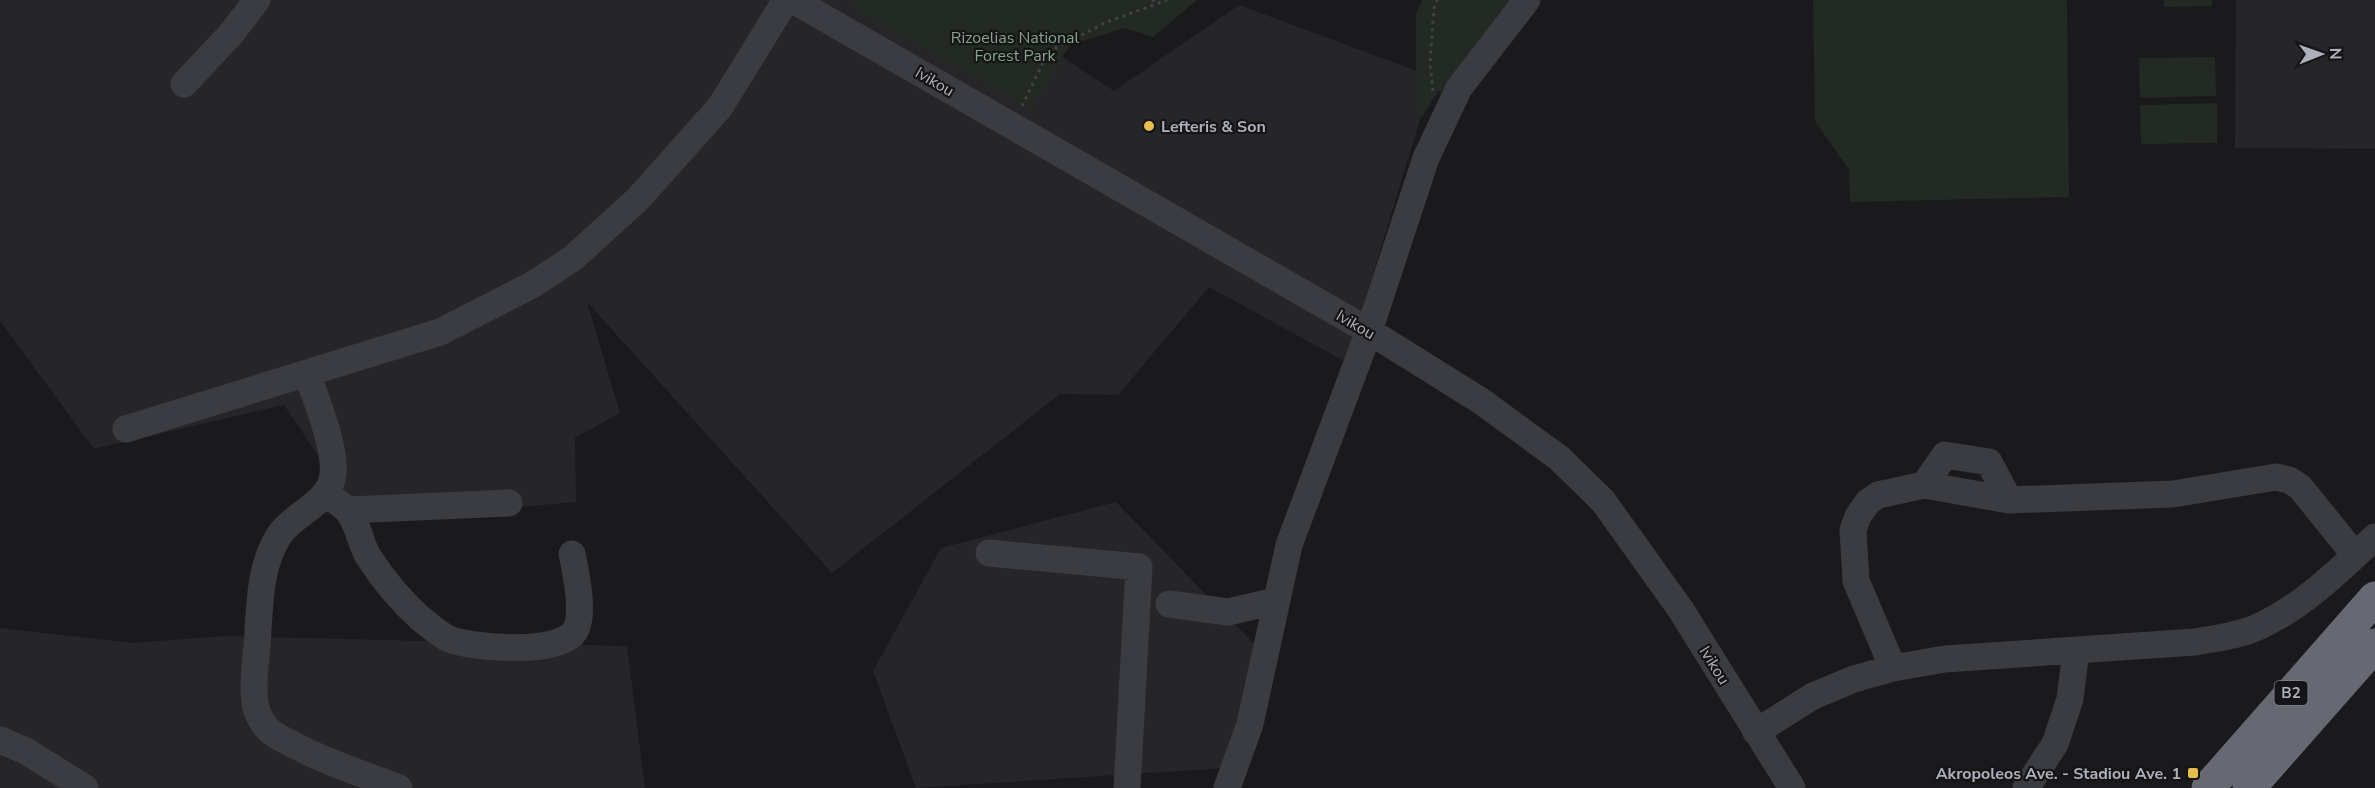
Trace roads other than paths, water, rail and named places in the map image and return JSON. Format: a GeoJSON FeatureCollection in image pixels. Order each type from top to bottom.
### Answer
{"type":"FeatureCollection","features":[{"type":"Feature","properties":{"kind":"highway","name":"B2"},"geometry":{"type":"LineString","coordinates":[[2208,788],[2375,598]]}},
{"type":"Feature","properties":{"kind":"highway","name":"B2"},"geometry":{"type":"LineString","coordinates":[[2249,788],[2375,645]]}},
{"type":"Feature","properties":{"kind":"street"},"geometry":{"type":"LineString","coordinates":[[184,84],[230,35],[257,0]]}},
{"type":"Feature","properties":{"kind":"street"},"geometry":{"type":"LineString","coordinates":[[126,429],[440,332],[532,285],[573,258],[638,199],[720,107],[786,0]]}},
{"type":"Feature","properties":{"kind":"street","name":"Ivikou"},"geometry":{"type":"LineString","coordinates":[[793,0],[1369,331],[1481,401],[1550,451],[1603,501],[1681,610],[1792,788]]}},
{"type":"Feature","properties":{"kind":"street"},"geometry":{"type":"LineString","coordinates":[[1227,788],[1250,724],[1289,545],[1369,331],[1426,158],[1459,88],[1527,0]]}},
{"type":"Feature","properties":{"kind":"street"},"geometry":{"type":"LineString","coordinates":[[307,373],[331,449],[333,473],[325,494],[280,533],[268,557],[259,615],[256,709],[270,732],[311,754],[399,788]]}},
{"type":"Feature","properties":{"kind":"street"},"geometry":{"type":"LineString","coordinates":[[1893,668],[1856,581],[1853,530],[1858,516],[1868,502],[1878,495],[1924,485],[2009,500],[2173,494],[2276,477],[2289,480],[2300,487],[2355,555]]}},
{"type":"Feature","properties":{"kind":"street"},"geometry":{"type":"LineString","coordinates":[[325,494],[348,510],[367,555],[392,587],[421,618],[447,638],[478,647],[518,648],[560,642],[571,637],[579,617],[577,575],[572,554]]}},
{"type":"Feature","properties":{"kind":"street"},"geometry":{"type":"LineString","coordinates":[[348,510],[509,503]]}},
{"type":"Feature","properties":{"kind":"street"},"geometry":{"type":"LineString","coordinates":[[1756,732],[1813,696],[1854,679],[1893,668],[1945,659],[2195,642],[2232,636],[2257,627],[2282,614],[2313,592],[2375,537]]}},
{"type":"Feature","properties":{"kind":"street"},"geometry":{"type":"LineString","coordinates":[[989,553],[1138,567],[1127,788]]}},
{"type":"Feature","properties":{"kind":"street"},"geometry":{"type":"LineString","coordinates":[[1168,604],[1228,612],[1276,601]]}},
{"type":"Feature","properties":{"kind":"street"},"geometry":{"type":"LineString","coordinates":[[2026,788],[2055,744],[2070,699],[2076,650]]}},
{"type":"Feature","properties":{"kind":"street"},"geometry":{"type":"LineString","coordinates":[[0,740],[26,751],[85,788]]}},
{"type":"Feature","properties":{"kind":"street"},"geometry":{"type":"LineString","coordinates":[[0,765],[26,751]]}},
{"type":"Feature","properties":{"kind":"place","name":"Lefteris & Son"},"geometry":{"type":"Point","coordinates":[1149,126]}},
{"type":"Feature","properties":{"kind":"place","name":"Akropoleos Ave. - Stadiou Ave. 1"},"geometry":{"type":"Point","coordinates":[2193,773]}},
{"type":"Feature","properties":{"kind":"park label","name":"Rizoelias National Forest Park"},"geometry":{"type":"Point","coordinates":[1015,46]}}]}
